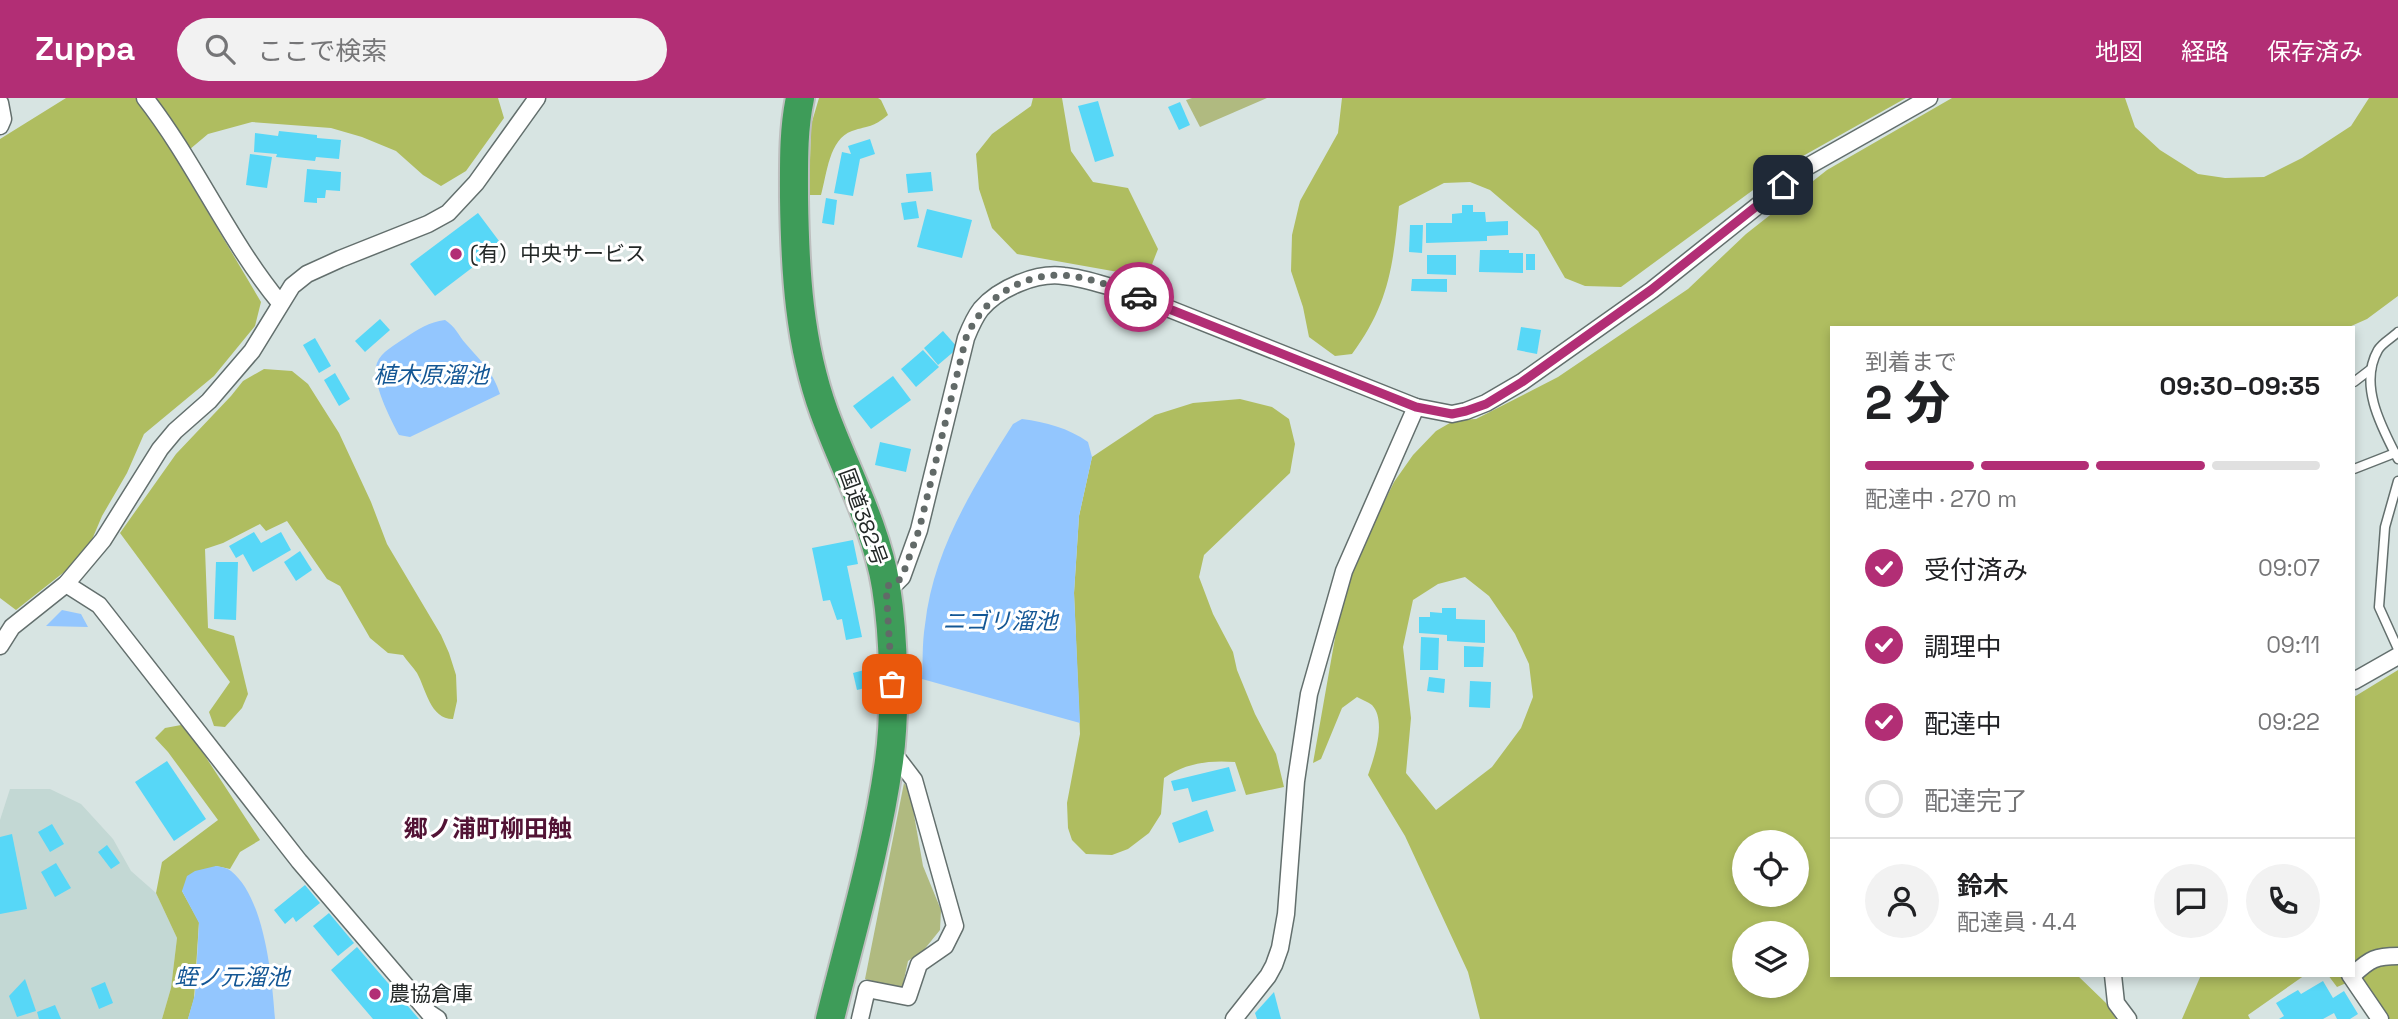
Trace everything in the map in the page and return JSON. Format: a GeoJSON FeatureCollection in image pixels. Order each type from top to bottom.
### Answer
{"type":"FeatureCollection","features":[{"type":"Feature","properties":{"kind":"highway","name":"国道382号"},"geometry":{"type":"LineString","coordinates":[[800,98],[794,151],[796,272],[802,329],[816,388],[872,531],[886,586],[892,684],[890,757],[881,813],[830,1019]]}},
{"type":"Feature","properties":{"kind":"street"},"geometry":{"type":"LineString","coordinates":[[145,98],[159,116],[253,271],[280,303]]}},
{"type":"Feature","properties":{"kind":"street"},"geometry":{"type":"LineString","coordinates":[[0,646],[12,627],[66,584],[103,540],[160,449],[175,431],[209,401],[252,351],[292,286],[307,274],[428,224],[448,213],[476,183],[537,98]]}},
{"type":"Feature","properties":{"kind":"street"},"geometry":{"type":"LineString","coordinates":[[886,586],[895,584],[902,577],[919,530],[972,323],[990,301],[1012,287],[1038,277],[1062,275],[1122,290],[1416,407],[1452,414],[1486,404],[1522,382],[1651,290],[1805,168],[1930,98]]}},
{"type":"Feature","properties":{"kind":"street"},"geometry":{"type":"LineString","coordinates":[[0,103],[3,119],[0,126]]}},
{"type":"Feature","properties":{"kind":"street"},"geometry":{"type":"LineString","coordinates":[[1234,1019],[1275,965],[1286,914],[1296,781],[1309,694],[1345,571],[1416,407]]}},
{"type":"Feature","properties":{"kind":"street"},"geometry":{"type":"LineString","coordinates":[[66,584],[99,606],[299,861],[429,1013],[438,1019]]}},
{"type":"Feature","properties":{"kind":"street"},"geometry":{"type":"LineString","coordinates":[[0,614],[12,627]]}},
{"type":"Feature","properties":{"kind":"street"},"geometry":{"type":"LineString","coordinates":[[2355,680],[2398,656]]}},
{"type":"Feature","properties":{"kind":"street"},"geometry":{"type":"LineString","coordinates":[[860,1019],[867,989],[908,997],[919,964],[945,946],[955,926],[914,780],[898,759],[890,757]]}},
{"type":"Feature","properties":{"kind":"street"},"geometry":{"type":"LineString","coordinates":[[2355,972],[2368,961],[2381,956],[2398,956]]}},
{"type":"Feature","properties":{"kind":"street"},"geometry":{"type":"LineString","coordinates":[[2113,977],[2116,1003],[2128,1019]]}},
{"type":"Feature","properties":{"kind":"street"},"geometry":{"type":"LineString","coordinates":[[2353,977],[2380,1019]]}},
{"type":"Feature","properties":{"kind":"lane"},"geometry":{"type":"LineString","coordinates":[[2355,469],[2397,456],[2383,430],[2371,392],[2371,369],[2378,349],[2398,332]]}},
{"type":"Feature","properties":{"kind":"lane"},"geometry":{"type":"LineString","coordinates":[[2355,381],[2371,369]]}},
{"type":"Feature","properties":{"kind":"lane"},"geometry":{"type":"LineString","coordinates":[[2398,481],[2385,527],[2379,607],[2398,649]]}},
{"type":"Feature","properties":{"kind":"shaded area"},"geometry":{"type":"Polygon","coordinates":[[[10,789],[50,789],[81,804],[113,839],[131,871],[156,893],[177,938],[171,988],[162,1019],[0,1019],[0,820],[10,789]]]}},
{"type":"Feature","properties":{"kind":"green space"},"geometry":{"type":"Polygon","coordinates":[[[66,98],[498,98],[504,118],[466,171],[441,186],[423,175],[396,151],[331,128],[252,122],[208,134],[177,160],[261,302],[255,326],[214,376],[144,434],[91,542],[68,569],[16,610],[0,598],[0,139],[66,98]]]}},
{"type":"Feature","properties":{"kind":"green space"},"geometry":{"type":"Polygon","coordinates":[[[819,98],[878,98],[888,115],[874,124],[844,135],[838,141],[830,158],[821,195],[809,195],[811,125],[819,98]]]}},
{"type":"Feature","properties":{"kind":"green space"},"geometry":{"type":"Polygon","coordinates":[[[1033,98],[1062,98],[1071,151],[1093,182],[1128,188],[1158,249],[1151,267],[1136,272],[1118,272],[1017,254],[992,228],[979,189],[976,154],[992,134],[1031,106],[1033,98]]]}},
{"type":"Feature","properties":{"kind":"green space"},"geometry":{"type":"Polygon","coordinates":[[[1267,98],[1200,127],[1186,100],[1267,98]]]}},
{"type":"Feature","properties":{"kind":"green space"},"geometry":{"type":"Polygon","coordinates":[[[1342,98],[1906,98],[1787,165],[1621,287],[1585,286],[1565,278],[1538,231],[1490,190],[1470,182],[1444,183],[1399,206],[1391,266],[1382,301],[1352,354],[1335,356],[1309,337],[1303,307],[1291,271],[1292,235],[1300,201],[1338,133],[1342,98]]]}},
{"type":"Feature","properties":{"kind":"green space"},"geometry":{"type":"Polygon","coordinates":[[[1952,98],[2125,98],[2135,127],[2160,150],[2198,174],[2225,178],[2264,177],[2302,158],[2351,126],[2369,98],[2398,98],[2398,296],[2367,319],[2351,326],[1830,326],[1830,977],[2079,977],[2106,1003],[2116,1019],[1480,1019],[1468,972],[1405,836],[1368,775],[1379,730],[1379,720],[1372,705],[1357,697],[1342,708],[1321,759],[1313,763],[1341,604],[1361,549],[1394,482],[1413,455],[1436,431],[1455,420],[1476,419],[1558,377],[1688,289],[1746,234],[1827,170],[1952,98]],[[1465,577],[1438,584],[1413,600],[1403,647],[1411,718],[1406,773],[1436,810],[1492,767],[1521,728],[1533,697],[1529,664],[1515,634],[1489,596],[1465,577]]]}},
{"type":"Feature","properties":{"kind":"green space"},"geometry":{"type":"Polygon","coordinates":[[[264,369],[292,371],[308,384],[339,433],[387,544],[449,653],[456,675],[457,701],[453,719],[445,718],[434,709],[417,673],[403,655],[388,653],[370,638],[340,586],[327,579],[287,521],[266,531],[260,524],[205,549],[208,628],[234,636],[248,694],[242,708],[225,727],[214,726],[209,712],[230,682],[120,533],[176,454],[243,381],[264,369]]]}},
{"type":"Feature","properties":{"kind":"green space"},"geometry":{"type":"Polygon","coordinates":[[[1240,399],[1272,407],[1289,419],[1295,444],[1290,473],[1204,555],[1199,577],[1213,614],[1233,652],[1237,670],[1255,714],[1276,754],[1284,787],[1246,795],[1235,762],[1207,762],[1189,766],[1164,778],[1161,814],[1149,833],[1128,849],[1112,855],[1086,854],[1072,840],[1068,828],[1067,803],[1080,734],[1074,593],[1079,516],[1092,457],[1155,415],[1193,403],[1240,399]]]}},
{"type":"Feature","properties":{"kind":"green space"},"geometry":{"type":"Polygon","coordinates":[[[2398,670],[2398,1019],[2381,1019],[2360,977],[2337,987],[2330,977],[2355,977],[2355,696],[2398,670]]]}},
{"type":"Feature","properties":{"kind":"green space"},"geometry":{"type":"Polygon","coordinates":[[[181,725],[192,736],[260,840],[240,852],[230,869],[216,866],[182,891],[199,922],[194,999],[188,1019],[162,1019],[171,988],[177,938],[156,893],[162,862],[218,820],[155,738],[165,728],[181,725]]]}},
{"type":"Feature","properties":{"kind":"green space"},"geometry":{"type":"Polygon","coordinates":[[[904,783],[910,792],[923,866],[941,910],[940,930],[923,951],[908,961],[902,989],[865,979],[904,783]]]}},
{"type":"Feature","properties":{"kind":"green space"},"geometry":{"type":"Polygon","coordinates":[[[2200,977],[2302,977],[2248,1015],[2250,1019],[2182,1019],[2200,977]]]}},
{"type":"Feature","properties":{"kind":"water","name":"植木原溜池"},"geometry":{"type":"Polygon","coordinates":[[[445,320],[486,367],[500,394],[410,437],[399,435],[379,389],[376,379],[377,363],[385,352],[414,332],[445,320]]]}},
{"type":"Feature","properties":{"kind":"water","name":"ニゴリ溜池"},"geometry":{"type":"Polygon","coordinates":[[[1022,419],[1056,426],[1073,433],[1088,442],[1092,457],[1079,516],[1074,593],[1080,723],[922,679],[923,639],[929,597],[946,545],[984,471],[1013,424],[1022,419]]]}},
{"type":"Feature","properties":{"kind":"water"},"geometry":{"type":"Polygon","coordinates":[[[62,610],[81,614],[88,627],[46,626],[62,610]]]}},
{"type":"Feature","properties":{"kind":"water","name":"蛭ノ元溜池"},"geometry":{"type":"Polygon","coordinates":[[[216,866],[231,871],[243,883],[252,900],[265,940],[275,1019],[188,1019],[195,994],[199,923],[182,891],[187,876],[195,871],[216,866]]]}},
{"type":"Feature","properties":{"kind":"building"},"geometry":{"type":"Polygon","coordinates":[[[1098,101],[1114,156],[1095,162],[1078,106],[1098,101]]]}},
{"type":"Feature","properties":{"kind":"building"},"geometry":{"type":"Polygon","coordinates":[[[1180,102],[1190,125],[1179,130],[1168,107],[1180,102]]]}},
{"type":"Feature","properties":{"kind":"building"},"geometry":{"type":"Polygon","coordinates":[[[279,131],[341,140],[339,159],[316,157],[315,161],[254,152],[255,133],[278,136],[279,131]]]}},
{"type":"Feature","properties":{"kind":"building"},"geometry":{"type":"Polygon","coordinates":[[[870,139],[875,154],[860,159],[853,196],[834,193],[842,152],[851,154],[848,146],[870,139]]]}},
{"type":"Feature","properties":{"kind":"building"},"geometry":{"type":"Polygon","coordinates":[[[250,154],[272,157],[267,188],[246,185],[250,154]]]}},
{"type":"Feature","properties":{"kind":"building"},"geometry":{"type":"Polygon","coordinates":[[[307,169],[341,172],[340,191],[326,190],[325,198],[317,198],[317,203],[304,202],[307,169]]]}},
{"type":"Feature","properties":{"kind":"building"},"geometry":{"type":"Polygon","coordinates":[[[931,172],[933,191],[908,193],[906,174],[931,172]]]}},
{"type":"Feature","properties":{"kind":"building"},"geometry":{"type":"Polygon","coordinates":[[[826,198],[837,200],[834,225],[822,223],[826,198]]]}},
{"type":"Feature","properties":{"kind":"building"},"geometry":{"type":"Polygon","coordinates":[[[916,201],[919,218],[904,220],[901,203],[916,201]]]}},
{"type":"Feature","properties":{"kind":"building"},"geometry":{"type":"Polygon","coordinates":[[[1462,205],[1473,205],[1473,212],[1485,212],[1486,222],[1508,221],[1508,235],[1487,236],[1487,241],[1426,243],[1426,223],[1452,223],[1452,214],[1462,213],[1462,205]]]}},
{"type":"Feature","properties":{"kind":"building"},"geometry":{"type":"Polygon","coordinates":[[[927,209],[972,220],[962,258],[917,247],[927,209]]]}},
{"type":"Feature","properties":{"kind":"building","name":"(有）中央サービス"},"geometry":{"type":"Polygon","coordinates":[[[478,213],[502,245],[435,296],[410,264],[478,213]]]}},
{"type":"Feature","properties":{"kind":"building"},"geometry":{"type":"Polygon","coordinates":[[[1410,225],[1423,225],[1422,253],[1409,252],[1410,225]]]}},
{"type":"Feature","properties":{"kind":"building"},"geometry":{"type":"Polygon","coordinates":[[[1480,250],[1523,253],[1523,273],[1479,272],[1480,250]]]}},
{"type":"Feature","properties":{"kind":"building"},"geometry":{"type":"Polygon","coordinates":[[[1526,254],[1535,254],[1535,270],[1526,270],[1526,254]]]}},
{"type":"Feature","properties":{"kind":"building"},"geometry":{"type":"Polygon","coordinates":[[[1427,255],[1456,255],[1456,275],[1427,274],[1427,255]]]}},
{"type":"Feature","properties":{"kind":"building"},"geometry":{"type":"Polygon","coordinates":[[[1412,279],[1447,279],[1447,292],[1411,291],[1412,279]]]}},
{"type":"Feature","properties":{"kind":"building"},"geometry":{"type":"Polygon","coordinates":[[[380,319],[390,330],[365,352],[355,341],[380,319]]]}},
{"type":"Feature","properties":{"kind":"building"},"geometry":{"type":"Polygon","coordinates":[[[1521,327],[1541,330],[1537,354],[1517,350],[1521,327]]]}},
{"type":"Feature","properties":{"kind":"building"},"geometry":{"type":"Polygon","coordinates":[[[943,331],[958,348],[938,365],[924,348],[943,331]]]}},
{"type":"Feature","properties":{"kind":"building"},"geometry":{"type":"Polygon","coordinates":[[[315,338],[331,366],[319,373],[303,345],[315,338]]]}},
{"type":"Feature","properties":{"kind":"building"},"geometry":{"type":"Polygon","coordinates":[[[923,350],[939,367],[916,387],[901,369],[923,350]]]}},
{"type":"Feature","properties":{"kind":"building"},"geometry":{"type":"Polygon","coordinates":[[[335,373],[350,399],[339,406],[324,380],[335,373]]]}},
{"type":"Feature","properties":{"kind":"building"},"geometry":{"type":"Polygon","coordinates":[[[893,376],[911,400],[871,429],[853,406],[893,376]]]}},
{"type":"Feature","properties":{"kind":"building"},"geometry":{"type":"Polygon","coordinates":[[[880,442],[911,449],[906,472],[875,465],[880,442]]]}},
{"type":"Feature","properties":{"kind":"building"},"geometry":{"type":"Polygon","coordinates":[[[254,532],[261,543],[281,532],[291,550],[253,572],[243,554],[236,558],[229,546],[254,532]]]}},
{"type":"Feature","properties":{"kind":"building"},"geometry":{"type":"Polygon","coordinates":[[[853,540],[858,564],[847,566],[862,637],[846,640],[842,619],[837,620],[830,600],[823,601],[812,548],[853,540]]]}},
{"type":"Feature","properties":{"kind":"building"},"geometry":{"type":"Polygon","coordinates":[[[300,551],[312,570],[296,581],[284,562],[300,551]]]}},
{"type":"Feature","properties":{"kind":"building"},"geometry":{"type":"Polygon","coordinates":[[[216,562],[238,562],[236,620],[214,619],[216,562]]]}},
{"type":"Feature","properties":{"kind":"building"},"geometry":{"type":"Polygon","coordinates":[[[1442,608],[1456,608],[1456,619],[1485,620],[1485,643],[1447,641],[1447,635],[1419,633],[1419,617],[1430,617],[1430,612],[1442,613],[1442,608]]]}},
{"type":"Feature","properties":{"kind":"building"},"geometry":{"type":"Polygon","coordinates":[[[1421,637],[1439,638],[1438,670],[1420,670],[1421,637]]]}},
{"type":"Feature","properties":{"kind":"building"},"geometry":{"type":"Polygon","coordinates":[[[1464,646],[1484,647],[1483,667],[1464,667],[1464,646]]]}},
{"type":"Feature","properties":{"kind":"building"},"geometry":{"type":"Polygon","coordinates":[[[868,669],[873,686],[857,690],[853,673],[868,669]]]}},
{"type":"Feature","properties":{"kind":"building"},"geometry":{"type":"Polygon","coordinates":[[[1429,677],[1445,679],[1444,693],[1427,691],[1429,677]]]}},
{"type":"Feature","properties":{"kind":"building"},"geometry":{"type":"Polygon","coordinates":[[[1470,681],[1491,682],[1490,708],[1469,707],[1470,681]]]}},
{"type":"Feature","properties":{"kind":"building"},"geometry":{"type":"Polygon","coordinates":[[[167,761],[206,819],[174,841],[135,782],[167,761]]]}},
{"type":"Feature","properties":{"kind":"building"},"geometry":{"type":"Polygon","coordinates":[[[1229,767],[1236,791],[1192,802],[1188,788],[1174,791],[1171,781],[1229,767]]]}},
{"type":"Feature","properties":{"kind":"building"},"geometry":{"type":"Polygon","coordinates":[[[1207,810],[1214,831],[1179,843],[1172,823],[1207,810]]]}},
{"type":"Feature","properties":{"kind":"building"},"geometry":{"type":"Polygon","coordinates":[[[52,824],[64,844],[50,852],[38,832],[52,824]]]}},
{"type":"Feature","properties":{"kind":"building"},"geometry":{"type":"Polygon","coordinates":[[[12,834],[27,909],[0,914],[0,837],[12,834]]]}},
{"type":"Feature","properties":{"kind":"building"},"geometry":{"type":"Polygon","coordinates":[[[107,845],[120,863],[111,869],[98,852],[107,845]]]}},
{"type":"Feature","properties":{"kind":"building"},"geometry":{"type":"Polygon","coordinates":[[[56,863],[71,888],[55,897],[41,872],[56,863]]]}},
{"type":"Feature","properties":{"kind":"building"},"geometry":{"type":"Polygon","coordinates":[[[305,885],[320,903],[296,922],[293,917],[285,924],[274,910],[305,885]]]}},
{"type":"Feature","properties":{"kind":"building"},"geometry":{"type":"Polygon","coordinates":[[[329,913],[354,943],[338,956],[313,926],[329,913]]]}},
{"type":"Feature","properties":{"kind":"building","name":"農協倉庫"},"geometry":{"type":"Polygon","coordinates":[[[357,947],[419,1019],[373,1019],[331,970],[357,947]]]}},
{"type":"Feature","properties":{"kind":"building"},"geometry":{"type":"Polygon","coordinates":[[[25,979],[36,1011],[17,1017],[9,996],[25,979]]]}},
{"type":"Feature","properties":{"kind":"building"},"geometry":{"type":"Polygon","coordinates":[[[2323,981],[2333,998],[2344,991],[2358,1014],[2350,1019],[2337,1019],[2334,1013],[2323,1019],[2279,1019],[2284,1016],[2276,1003],[2298,990],[2301,994],[2323,981]]]}},
{"type":"Feature","properties":{"kind":"building"},"geometry":{"type":"Polygon","coordinates":[[[105,982],[113,1003],[99,1009],[91,988],[105,982]]]}},
{"type":"Feature","properties":{"kind":"building"},"geometry":{"type":"Polygon","coordinates":[[[1274,992],[1281,1019],[1257,1019],[1255,1013],[1274,992]]]}},
{"type":"Feature","properties":{"kind":"building"},"geometry":{"type":"Polygon","coordinates":[[[55,1005],[61,1019],[39,1019],[37,1012],[55,1005]]]}},
{"type":"Feature","properties":{"kind":"way so far"},"geometry":{"type":"LineString","coordinates":[[892,684],[886,586],[895,584],[902,577],[919,530],[972,323],[990,301],[1012,287],[1038,277],[1062,275],[1139,297]]}},
{"type":"Feature","properties":{"kind":"place","name":"(有）中央サービス"},"geometry":{"type":"Point","coordinates":[456,254]}},
{"type":"Feature","properties":{"kind":"place","name":"農協倉庫"},"geometry":{"type":"Point","coordinates":[375,994]}},
{"type":"Feature","properties":{"kind":"district","name":"郷ノ浦町柳田触"},"geometry":{"type":"Point","coordinates":[488,829]}},
{"type":"Feature","properties":{"kind":"route"},"geometry":{"type":"LineString","coordinates":[[1139,297],[1416,407],[1452,414],[1486,404],[1522,382],[1651,290],[1783,185]]}}]}
